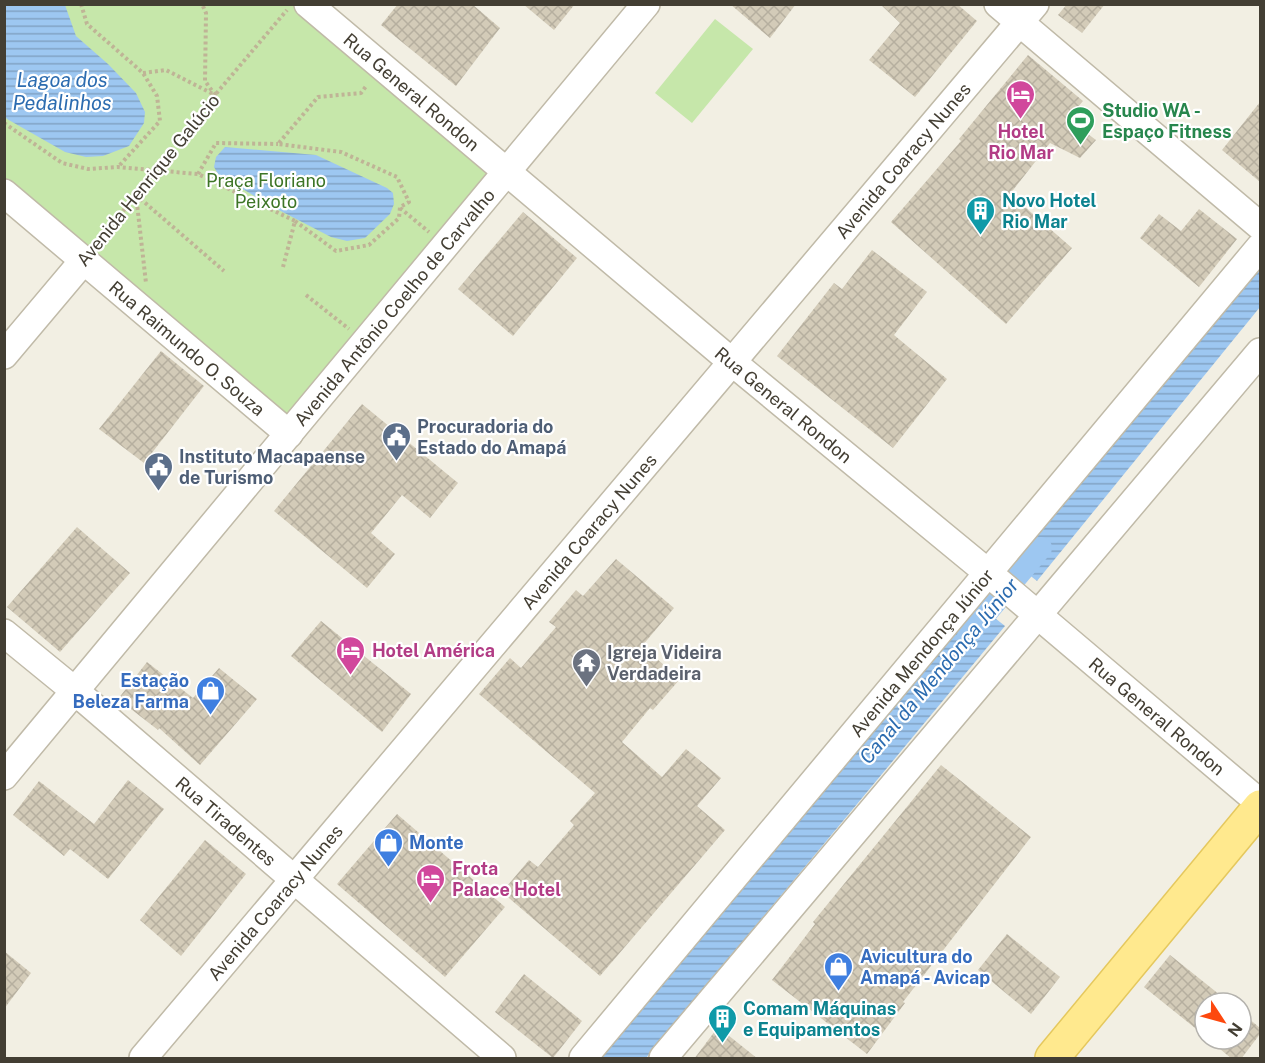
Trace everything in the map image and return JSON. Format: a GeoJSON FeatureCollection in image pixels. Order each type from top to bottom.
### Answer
{"type":"FeatureCollection","features":[{"type":"Feature","properties":{"kind":"main road"},"geometry":{"type":"LineString","coordinates":[[1052,1059],[1260,805]]}},
{"type":"Feature","properties":{"kind":"street","name":"Rua General Rondon"},"geometry":{"type":"LineString","coordinates":[[308,4],[506,173],[1031,609],[1260,805]]}},
{"type":"Feature","properties":{"kind":"street","name":"Avenida Antônio Coelho de Carvalho"},"geometry":{"type":"LineString","coordinates":[[4,776],[646,4]]}},
{"type":"Feature","properties":{"kind":"street"},"geometry":{"type":"LineString","coordinates":[[998,4],[1027,14],[1260,226]]}},
{"type":"Feature","properties":{"kind":"street","name":"Avenida Coaracy Nunes"},"geometry":{"type":"LineString","coordinates":[[143,1059],[1027,14]]}},
{"type":"Feature","properties":{"kind":"street","name":"Rua Raimundo O. Souza"},"geometry":{"type":"LineString","coordinates":[[4,193],[289,434]]}},
{"type":"Feature","properties":{"kind":"street","name":"Avenida Mendonça Júnior"},"geometry":{"type":"LineString","coordinates":[[583,1059],[991,576],[1260,247]]}},
{"type":"Feature","properties":{"kind":"street","name":"Avenida Henrique Galúcio"},"geometry":{"type":"LineString","coordinates":[[4,355],[84,260]]}},
{"type":"Feature","properties":{"kind":"street"},"geometry":{"type":"LineString","coordinates":[[663,1059],[1031,609],[1260,352]]}},
{"type":"Feature","properties":{"kind":"street","name":"Rua Tiradentes"},"geometry":{"type":"LineString","coordinates":[[4,633],[75,691],[502,1059]]}},
{"type":"Feature","properties":{"kind":"path"},"geometry":{"type":"LineString","coordinates":[[81,4],[87,24],[143,73],[157,96],[160,121],[118,167]]}},
{"type":"Feature","properties":{"kind":"path"},"geometry":{"type":"LineString","coordinates":[[202,4],[206,13],[205,81],[216,95]]}},
{"type":"Feature","properties":{"kind":"path","name":"Avenida Henrique Galúcio"},"geometry":{"type":"LineString","coordinates":[[84,260],[291,4]]}},
{"type":"Feature","properties":{"kind":"path"},"geometry":{"type":"LineString","coordinates":[[278,144],[318,97],[361,93],[382,65]]}},
{"type":"Feature","properties":{"kind":"path"},"geometry":{"type":"LineString","coordinates":[[143,73],[166,70],[216,95]]}},
{"type":"Feature","properties":{"kind":"path"},"geometry":{"type":"LineString","coordinates":[[4,123],[62,163],[88,169],[118,167],[198,174],[295,221],[336,251],[369,245],[399,218],[400,207]]}},
{"type":"Feature","properties":{"kind":"path"},"geometry":{"type":"LineString","coordinates":[[198,174],[216,143],[278,144],[341,152],[397,177],[409,202],[400,207]]}},
{"type":"Feature","properties":{"kind":"path"},"geometry":{"type":"LineString","coordinates":[[136,194],[224,271]]}},
{"type":"Feature","properties":{"kind":"path"},"geometry":{"type":"LineString","coordinates":[[136,194],[149,315]]}},
{"type":"Feature","properties":{"kind":"path"},"geometry":{"type":"LineString","coordinates":[[400,207],[445,246]]}},
{"type":"Feature","properties":{"kind":"path"},"geometry":{"type":"LineString","coordinates":[[283,267],[295,221]]}},
{"type":"Feature","properties":{"kind":"path"},"geometry":{"type":"LineString","coordinates":[[306,295],[366,342]]}},
{"type":"Feature","properties":{"kind":"green space","name":"Praça Floriano Peixoto"},"geometry":{"type":"Polygon","coordinates":[[[5,4],[308,5],[506,173],[289,434],[5,193],[5,4]]]}},
{"type":"Feature","properties":{"kind":"green space"},"geometry":{"type":"Polygon","coordinates":[[[715,19],[753,49],[692,123],[655,93],[715,19]]]}},
{"type":"Feature","properties":{"kind":"water","name":"Lagoa dos Pedalinhos"},"geometry":{"type":"Polygon","coordinates":[[[4,5],[65,5],[76,36],[136,93],[145,112],[144,123],[129,146],[103,156],[86,157],[65,152],[7,119],[4,115],[4,5]]]}},
{"type":"Feature","properties":{"kind":"water"},"geometry":{"type":"Polygon","coordinates":[[[225,147],[316,155],[387,188],[393,193],[394,204],[390,214],[365,238],[347,241],[331,237],[271,206],[218,174],[214,167],[216,157],[225,147]]]}},
{"type":"Feature","properties":{"kind":"water"},"geometry":{"type":"Polygon","coordinates":[[[1260,256],[1260,307],[1037,581],[1009,559],[1260,256]]]}},
{"type":"Feature","properties":{"kind":"water"},"geometry":{"type":"Polygon","coordinates":[[[971,599],[1005,626],[646,1058],[600,1058],[971,599]]]}},
{"type":"Feature","properties":{"kind":"building"},"geometry":{"type":"Polygon","coordinates":[[[398,4],[472,4],[500,28],[456,86],[381,25],[398,4]]]}},
{"type":"Feature","properties":{"kind":"building"},"geometry":{"type":"Polygon","coordinates":[[[523,4],[575,4],[554,30],[523,4]]]}},
{"type":"Feature","properties":{"kind":"building"},"geometry":{"type":"Polygon","coordinates":[[[730,4],[796,4],[770,38],[730,4]]]}},
{"type":"Feature","properties":{"kind":"building"},"geometry":{"type":"Polygon","coordinates":[[[880,4],[957,4],[977,21],[915,97],[869,60],[900,23],[880,4]]]}},
{"type":"Feature","properties":{"kind":"building"},"geometry":{"type":"Polygon","coordinates":[[[1067,4],[1105,4],[1082,33],[1058,15],[1067,4]]]}},
{"type":"Feature","properties":{"kind":"building","name":"Novo Hotel Rio Mar"},"geometry":{"type":"Polygon","coordinates":[[[1028,55],[1083,101],[1068,119],[1096,140],[1080,158],[1050,143],[1010,194],[1072,248],[1006,324],[891,222],[961,141],[959,139],[1028,55]]]}},
{"type":"Feature","properties":{"kind":"building"},"geometry":{"type":"Polygon","coordinates":[[[1260,102],[1260,182],[1222,150],[1260,102]]]}},
{"type":"Feature","properties":{"kind":"building"},"geometry":{"type":"Polygon","coordinates":[[[1199,209],[1237,239],[1199,287],[1140,238],[1159,214],[1181,231],[1199,209]]]}},
{"type":"Feature","properties":{"kind":"building"},"geometry":{"type":"Polygon","coordinates":[[[523,212],[577,258],[513,336],[458,289],[523,212]]]}},
{"type":"Feature","properties":{"kind":"building"},"geometry":{"type":"Polygon","coordinates":[[[872,250],[927,292],[894,335],[947,379],[893,448],[777,356],[834,283],[842,289],[872,250]]]}},
{"type":"Feature","properties":{"kind":"building"},"geometry":{"type":"Polygon","coordinates":[[[161,351],[204,386],[144,463],[99,429],[161,351]]]}},
{"type":"Feature","properties":{"kind":"building"},"geometry":{"type":"Polygon","coordinates":[[[362,404],[458,483],[430,518],[402,495],[371,533],[395,554],[367,588],[274,511],[362,404]]]}},
{"type":"Feature","properties":{"kind":"building"},"geometry":{"type":"Polygon","coordinates":[[[77,527],[130,573],[60,652],[7,607],[77,527]]]}},
{"type":"Feature","properties":{"kind":"building"},"geometry":{"type":"Polygon","coordinates":[[[616,559],[674,608],[642,646],[680,679],[653,710],[650,708],[622,742],[662,777],[686,749],[721,778],[697,806],[725,830],[600,976],[502,892],[529,860],[538,867],[574,825],[570,821],[595,793],[479,694],[510,658],[521,668],[556,627],[549,622],[576,590],[583,596],[616,559]]]}},
{"type":"Feature","properties":{"kind":"building","name":"Hotel América"},"geometry":{"type":"Polygon","coordinates":[[[321,621],[411,694],[382,732],[291,656],[321,621]]]}},
{"type":"Feature","properties":{"kind":"building","name":"Estação Beleza Farma"},"geometry":{"type":"Polygon","coordinates":[[[147,662],[193,698],[219,668],[257,699],[200,765],[159,728],[158,730],[118,699],[147,662]]]}},
{"type":"Feature","properties":{"kind":"building"},"geometry":{"type":"Polygon","coordinates":[[[941,765],[1031,837],[903,1002],[905,1003],[867,1054],[772,980],[815,924],[813,922],[941,765]]]}},
{"type":"Feature","properties":{"kind":"building"},"geometry":{"type":"Polygon","coordinates":[[[128,780],[164,809],[108,879],[70,849],[64,856],[13,815],[39,781],[94,824],[128,780]]]}},
{"type":"Feature","properties":{"kind":"building"},"geometry":{"type":"Polygon","coordinates":[[[397,814],[505,907],[445,977],[337,884],[397,814]]]}},
{"type":"Feature","properties":{"kind":"building"},"geometry":{"type":"Polygon","coordinates":[[[205,840],[246,874],[181,956],[140,920],[205,840]]]}},
{"type":"Feature","properties":{"kind":"building"},"geometry":{"type":"Polygon","coordinates":[[[1007,934],[1060,977],[1031,1014],[978,970],[1007,934]]]}},
{"type":"Feature","properties":{"kind":"building"},"geometry":{"type":"Polygon","coordinates":[[[4,951],[31,973],[4,1009],[4,951]]]}},
{"type":"Feature","properties":{"kind":"building"},"geometry":{"type":"Polygon","coordinates":[[[1170,955],[1215,991],[1193,991],[1193,1026],[1144,987],[1170,955]]]}},
{"type":"Feature","properties":{"kind":"building"},"geometry":{"type":"Polygon","coordinates":[[[524,974],[582,1021],[553,1058],[495,1012],[524,974]]]}},
{"type":"Feature","properties":{"kind":"building"},"geometry":{"type":"Polygon","coordinates":[[[1253,1022],[1260,1028],[1260,1034],[1253,1043],[1253,1022]]]}},
{"type":"Feature","properties":{"kind":"building","name":"Comam Máquinas e Equipamentos"},"geometry":{"type":"Polygon","coordinates":[[[718,1027],[758,1059],[694,1059],[718,1027]]]}},
{"type":"Feature","properties":{"kind":"building"},"geometry":{"type":"Polygon","coordinates":[[[1222,1051],[1247,1051],[1241,1059],[1232,1059],[1222,1051]]]}},
{"type":"Feature","properties":{"kind":"waterway","name":"Canal da Mendonça Júnior"},"geometry":{"type":"LineString","coordinates":[[968,635],[1041,548]]}},
{"type":"Feature","properties":{"kind":"place","name":"Hotel Rio Mar"},"geometry":{"type":"Point","coordinates":[1021,120]}},
{"type":"Feature","properties":{"kind":"place","name":"Studio WA - Espaço Fitness"},"geometry":{"type":"Point","coordinates":[1081,146]}},
{"type":"Feature","properties":{"kind":"place","name":"Novo Hotel Rio Mar"},"geometry":{"type":"Point","coordinates":[981,236]}},
{"type":"Feature","properties":{"kind":"place","name":"Procuradoria do Estado do Amapá"},"geometry":{"type":"Point","coordinates":[396,462]}},
{"type":"Feature","properties":{"kind":"place","name":"Instituto Macapaense de Turismo"},"geometry":{"type":"Point","coordinates":[158,492]}},
{"type":"Feature","properties":{"kind":"place","name":"Hotel América"},"geometry":{"type":"Point","coordinates":[351,676]}},
{"type":"Feature","properties":{"kind":"place","name":"Igreja Videira Verdadeira"},"geometry":{"type":"Point","coordinates":[586,688]}},
{"type":"Feature","properties":{"kind":"place","name":"Estação Beleza Farma"},"geometry":{"type":"Point","coordinates":[210,716]}},
{"type":"Feature","properties":{"kind":"place","name":"Monte"},"geometry":{"type":"Point","coordinates":[388,868]}},
{"type":"Feature","properties":{"kind":"place","name":"Frota Palace Hotel"},"geometry":{"type":"Point","coordinates":[431,904]}},
{"type":"Feature","properties":{"kind":"place","name":"Avicultura do Amapá - Avicap"},"geometry":{"type":"Point","coordinates":[839,992]}},
{"type":"Feature","properties":{"kind":"place","name":"Comam Máquinas e Equipamentos"},"geometry":{"type":"Point","coordinates":[722,1044]}}]}
